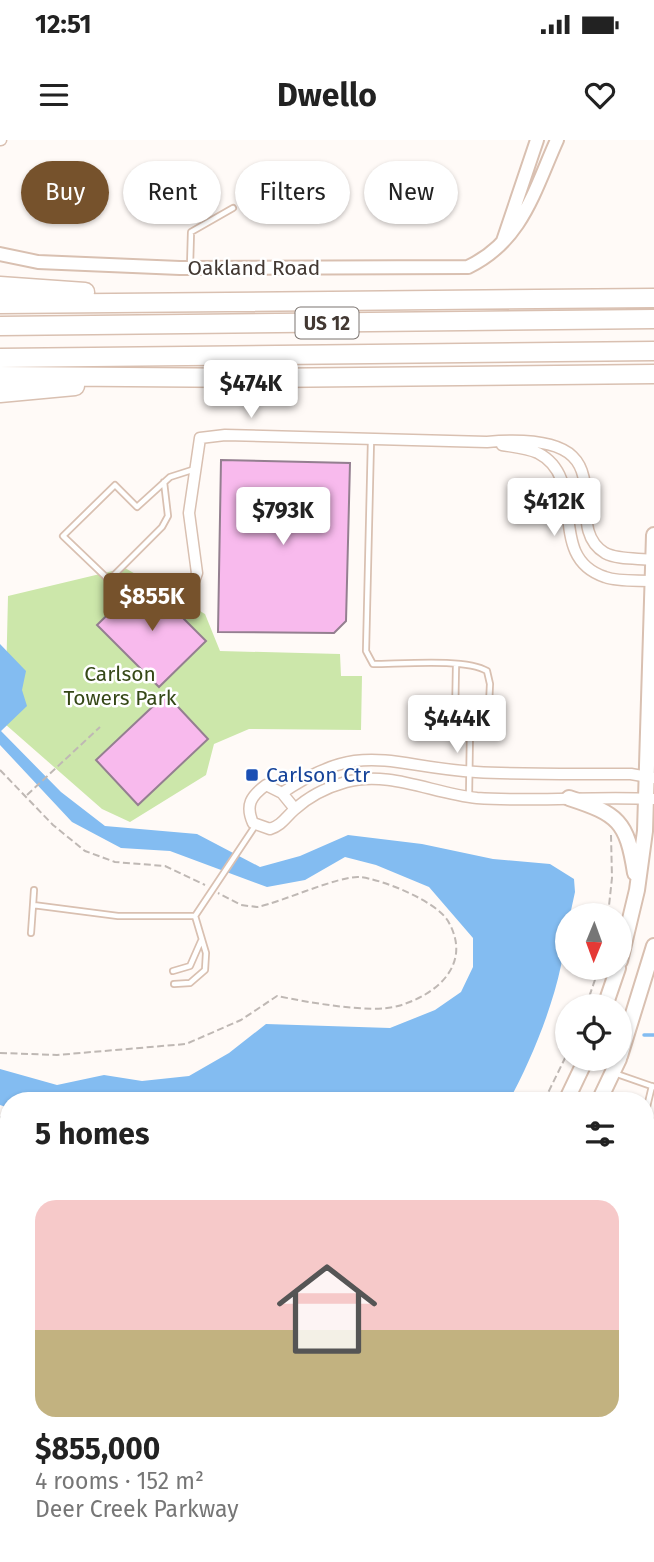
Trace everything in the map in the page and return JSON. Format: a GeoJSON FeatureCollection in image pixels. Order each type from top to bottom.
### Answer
{"type":"FeatureCollection","features":[{"type":"Feature","properties":{"kind":"highway"},"geometry":{"type":"LineString","coordinates":[[0,286],[215,301]]}},
{"type":"Feature","properties":{"kind":"highway"},"geometry":{"type":"LineString","coordinates":[[552,298],[654,292]]}},
{"type":"Feature","properties":{"kind":"highway"},"geometry":{"type":"LineString","coordinates":[[0,304],[654,298]]}},
{"type":"Feature","properties":{"kind":"highway","name":"US 12"},"geometry":{"type":"LineString","coordinates":[[0,326],[654,319]]}},
{"type":"Feature","properties":{"kind":"highway","name":"US 12"},"geometry":{"type":"LineString","coordinates":[[0,358],[654,351]]}},
{"type":"Feature","properties":{"kind":"highway"},"geometry":{"type":"LineString","coordinates":[[584,374],[654,383]]}},
{"type":"Feature","properties":{"kind":"highway"},"geometry":{"type":"LineString","coordinates":[[0,376],[261,378],[654,374]]}},
{"type":"Feature","properties":{"kind":"highway"},"geometry":{"type":"LineString","coordinates":[[0,393],[82,386],[261,378]]}},
{"type":"Feature","properties":{"kind":"main road"},"geometry":{"type":"LineString","coordinates":[[632,911],[651,799],[654,535]]}},
{"type":"Feature","properties":{"kind":"main road"},"geometry":{"type":"LineString","coordinates":[[569,798],[596,807],[620,822],[631,846],[637,890]]}},
{"type":"Feature","properties":{"kind":"main road"},"geometry":{"type":"LineString","coordinates":[[632,1016],[654,946]]}},
{"type":"Feature","properties":{"kind":"main road"},"geometry":{"type":"LineString","coordinates":[[570,1092],[580,1071]]}},
{"type":"Feature","properties":{"kind":"main road"},"geometry":{"type":"LineString","coordinates":[[603,1092],[613,1071]]}},
{"type":"Feature","properties":{"kind":"street"},"geometry":{"type":"LineString","coordinates":[[502,245],[537,140]]}},
{"type":"Feature","properties":{"kind":"street","name":"Oakland Road"},"geometry":{"type":"LineString","coordinates":[[0,254],[38,262],[190,268],[453,269],[482,260],[502,245],[527,213],[557,140]]}},
{"type":"Feature","properties":{"kind":"street"},"geometry":{"type":"LineString","coordinates":[[186,603],[197,573],[189,513],[200,438],[225,435],[487,442],[536,440],[553,443],[580,468],[585,479],[588,527],[597,546],[611,556],[653,560]]}},
{"type":"Feature","properties":{"kind":"street"},"geometry":{"type":"LineString","coordinates":[[487,442],[538,453],[560,471],[567,498],[570,540],[580,560],[587,566],[606,578],[653,581]]}},
{"type":"Feature","properties":{"kind":"street"},"geometry":{"type":"LineString","coordinates":[[282,793],[332,764],[380,758],[470,772],[651,777]]}},
{"type":"Feature","properties":{"kind":"street"},"geometry":{"type":"LineString","coordinates":[[295,809],[282,793],[266,785],[254,794],[249,803],[249,814],[256,825],[270,829],[280,825],[295,809],[328,789],[366,779],[387,780],[469,797],[651,799]]}},
{"type":"Feature","properties":{"kind":"street"},"geometry":{"type":"LineString","coordinates":[[0,1519],[0,1546]]}},
{"type":"Feature","properties":{"kind":"lane"},"geometry":{"type":"LineString","coordinates":[[190,268],[191,232],[233,208]]}},
{"type":"Feature","properties":{"kind":"lane"},"geometry":{"type":"LineString","coordinates":[[371,439],[366,651],[373,664],[456,665],[478,666],[487,671],[490,684],[488,725],[480,730],[470,731],[460,727],[455,719],[456,665]]}},
{"type":"Feature","properties":{"kind":"lane"},"geometry":{"type":"LineString","coordinates":[[164,482],[168,516],[162,527],[108,580],[63,536],[114,485],[137,507],[164,482],[170,477],[196,469]]}},
{"type":"Feature","properties":{"kind":"lane"},"geometry":{"type":"LineString","coordinates":[[469,797],[470,731]]}},
{"type":"Feature","properties":{"kind":"lane"},"geometry":{"type":"LineString","coordinates":[[195,916],[256,825]]}},
{"type":"Feature","properties":{"kind":"lane"},"geometry":{"type":"LineString","coordinates":[[31,933],[34,890]]}},
{"type":"Feature","properties":{"kind":"lane"},"geometry":{"type":"LineString","coordinates":[[33,905],[118,916],[195,916]]}},
{"type":"Feature","properties":{"kind":"lane"},"geometry":{"type":"LineString","coordinates":[[174,984],[190,983],[205,971],[207,962],[195,916]]}},
{"type":"Feature","properties":{"kind":"lane"},"geometry":{"type":"LineString","coordinates":[[173,971],[190,966],[202,940]]}},
{"type":"Feature","properties":{"kind":"lane"},"geometry":{"type":"LineString","coordinates":[[629,1071],[653,1087]]}},
{"type":"Feature","properties":{"kind":"path"},"geometry":{"type":"LineString","coordinates":[[26,796],[100,727]]}},
{"type":"Feature","properties":{"kind":"path"},"geometry":{"type":"LineString","coordinates":[[0,770],[53,825],[85,851],[115,862],[165,866],[215,889],[241,905],[257,907],[356,877],[389,884],[422,900],[447,920],[455,942],[453,971],[440,986],[397,1007],[334,1006],[277,996],[241,1020],[186,1044],[57,1055],[0,1052]]}},
{"type":"Feature","properties":{"kind":"path"},"geometry":{"type":"LineString","coordinates":[[609,903],[611,834]]}},
{"type":"Feature","properties":{"kind":"path"},"geometry":{"type":"LineString","coordinates":[[548,1092],[559,1071]]}},
{"type":"Feature","properties":{"kind":"green space","name":"Carlson Towers Park"},"geometry":{"type":"Polygon","coordinates":[[[125,568],[205,614],[220,651],[340,654],[341,676],[362,676],[361,730],[249,729],[214,744],[206,775],[130,822],[102,809],[5,724],[8,596],[125,568]]]}},
{"type":"Feature","properties":{"kind":"water"},"geometry":{"type":"Polygon","coordinates":[[[0,644],[26,671],[22,690],[27,706],[1,731],[61,792],[105,826],[197,834],[260,867],[300,856],[348,835],[422,844],[493,859],[550,864],[574,879],[575,892],[573,903],[555,903],[555,980],[558,980],[540,1035],[513,1092],[0,1092],[0,1069],[57,1085],[104,1075],[142,1081],[189,1076],[229,1053],[266,1024],[390,1028],[435,1010],[461,992],[473,967],[473,938],[429,887],[376,865],[345,857],[305,880],[267,887],[170,851],[121,848],[72,822],[0,745],[0,644]]]}},
{"type":"Feature","properties":{"kind":"building"},"geometry":{"type":"Polygon","coordinates":[[[221,460],[350,463],[346,621],[334,633],[218,632],[221,460]]]}},
{"type":"Feature","properties":{"kind":"building"},"geometry":{"type":"Polygon","coordinates":[[[144,579],[206,641],[159,687],[97,625],[144,579]]]}},
{"type":"Feature","properties":{"kind":"building"},"geometry":{"type":"Polygon","coordinates":[[[166,694],[208,739],[138,805],[96,760],[166,694]]]}},
{"type":"Feature","properties":{"kind":"waterway"},"geometry":{"type":"LineString","coordinates":[[644,1035],[654,1035]]}},
{"type":"Feature","properties":{"kind":"place","name":"Carlson Ctr"},"geometry":{"type":"Point","coordinates":[252,775]}}]}
